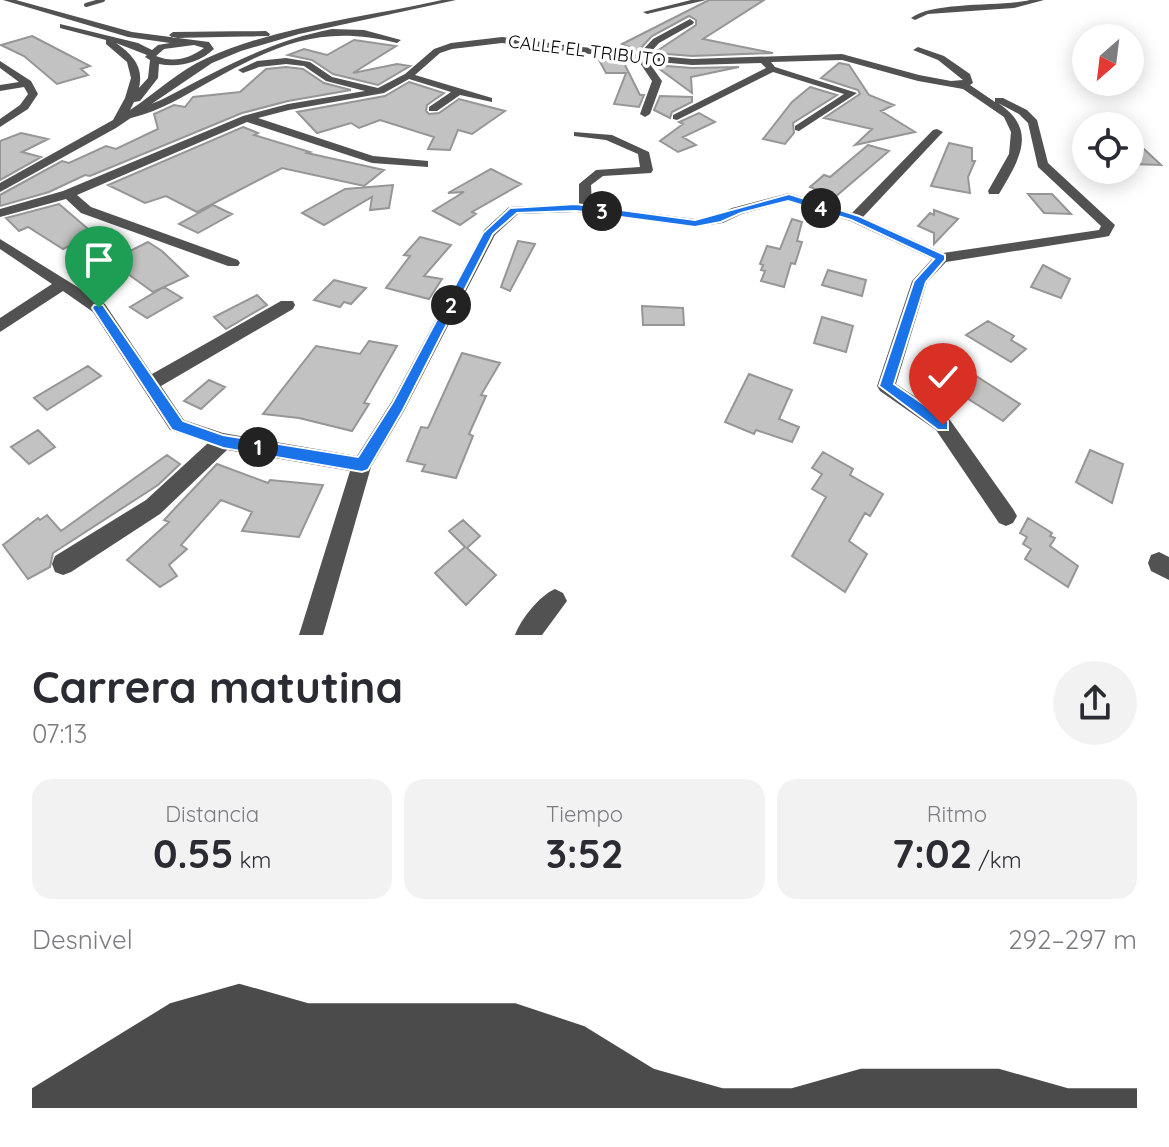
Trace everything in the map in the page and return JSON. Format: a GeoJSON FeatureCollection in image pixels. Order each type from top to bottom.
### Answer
{"type":"FeatureCollection","features":[{"type":"Feature","properties":{"kind":"street"},"geometry":{"type":"LineString","coordinates":[[7,0],[108,26],[176,35],[283,33]]}},
{"type":"Feature","properties":{"kind":"street"},"geometry":{"type":"LineString","coordinates":[[108,26],[131,35],[199,42],[372,19],[452,0]]}},
{"type":"Feature","properties":{"kind":"street"},"geometry":{"type":"LineString","coordinates":[[647,12],[702,0]]}},
{"type":"Feature","properties":{"kind":"street"},"geometry":{"type":"LineString","coordinates":[[915,18],[926,12],[1014,6],[1040,0]]}},
{"type":"Feature","properties":{"kind":"street"},"geometry":{"type":"LineString","coordinates":[[0,8],[135,45],[167,63],[283,33]]}},
{"type":"Feature","properties":{"kind":"street"},"geometry":{"type":"LineString","coordinates":[[645,114],[657,81],[641,58],[656,41],[690,22]]}},
{"type":"Feature","properties":{"kind":"street"},"geometry":{"type":"LineString","coordinates":[[131,115],[154,108],[269,47],[300,37],[342,32],[397,40]]}},
{"type":"Feature","properties":{"kind":"street"},"geometry":{"type":"LineString","coordinates":[[89,33],[126,53],[136,69],[137,86],[118,122]]}},
{"type":"Feature","properties":{"kind":"street"},"geometry":{"type":"LineString","coordinates":[[0,188],[131,115],[160,91],[208,61],[283,33]]}},
{"type":"Feature","properties":{"kind":"street","name":"CALLE EL TRIBUTO"},"geometry":{"type":"LineString","coordinates":[[0,213],[68,194],[247,118],[288,107],[380,91],[408,76],[437,51],[480,41],[525,42],[641,58],[769,66],[842,57],[918,78],[966,87],[1009,105],[1033,122],[1042,164],[1108,225],[1104,233],[1091,236],[941,258]]}},
{"type":"Feature","properties":{"kind":"street"},"geometry":{"type":"LineString","coordinates":[[118,122],[153,78],[153,57],[166,45],[183,42]]}},
{"type":"Feature","properties":{"kind":"street"},"geometry":{"type":"LineString","coordinates":[[118,122],[168,75],[209,47],[199,42]]}},
{"type":"Feature","properties":{"kind":"street"},"geometry":{"type":"LineString","coordinates":[[918,50],[941,58],[967,76],[968,83],[949,84]]}},
{"type":"Feature","properties":{"kind":"street"},"geometry":{"type":"LineString","coordinates":[[204,82],[216,81],[257,64],[286,61],[307,64],[329,79],[380,91]]}},
{"type":"Feature","properties":{"kind":"street"},"geometry":{"type":"LineString","coordinates":[[0,64],[27,83],[32,98],[0,124]]}},
{"type":"Feature","properties":{"kind":"street"},"geometry":{"type":"LineString","coordinates":[[677,117],[769,66],[852,93],[799,128]]}},
{"type":"Feature","properties":{"kind":"street"},"geometry":{"type":"LineString","coordinates":[[408,76],[488,100]]}},
{"type":"Feature","properties":{"kind":"street"},"geometry":{"type":"LineString","coordinates":[[0,88],[27,83]]}},
{"type":"Feature","properties":{"kind":"street","name":"CALLE EL TRIBUTO"},"geometry":{"type":"LineString","coordinates":[[966,87],[1008,115],[1017,132],[1015,154],[994,191]]}},
{"type":"Feature","properties":{"kind":"street"},"geometry":{"type":"LineString","coordinates":[[433,109],[459,91]]}},
{"type":"Feature","properties":{"kind":"street"},"geometry":{"type":"LineString","coordinates":[[247,118],[372,159],[424,164]]}},
{"type":"Feature","properties":{"kind":"street"},"geometry":{"type":"LineString","coordinates":[[855,218],[937,132]]}},
{"type":"Feature","properties":{"kind":"street"},"geometry":{"type":"LineString","coordinates":[[578,134],[608,137],[643,152],[647,170],[600,173],[585,184],[586,209]]}},
{"type":"Feature","properties":{"kind":"street"},"geometry":{"type":"LineString","coordinates":[[68,194],[86,210],[233,263]]}},
{"type":"Feature","properties":{"kind":"street"},"geometry":{"type":"LineString","coordinates":[[311,635],[362,465],[398,406],[489,233],[514,210],[586,209],[695,223],[718,220],[737,211],[789,197],[855,218],[941,258],[920,281],[886,386],[943,425],[1006,516]]}},
{"type":"Feature","properties":{"kind":"street"},"geometry":{"type":"LineString","coordinates":[[0,243],[99,308],[177,425],[223,441],[362,465]]}},
{"type":"Feature","properties":{"kind":"street"},"geometry":{"type":"LineString","coordinates":[[0,326],[62,285]]}},
{"type":"Feature","properties":{"kind":"street"},"geometry":{"type":"LineString","coordinates":[[148,385],[287,305]]}},
{"type":"Feature","properties":{"kind":"street"},"geometry":{"type":"LineString","coordinates":[[63,564],[153,507],[223,441]]}},
{"type":"Feature","properties":{"kind":"street"},"geometry":{"type":"LineString","coordinates":[[527,635],[555,601]]}},
{"type":"Feature","properties":{"kind":"lane"},"geometry":{"type":"LineString","coordinates":[[86,5],[103,0]]}},
{"type":"Feature","properties":{"kind":"building"},"geometry":{"type":"Polygon","coordinates":[[[709,0],[764,0],[703,39],[773,53],[692,56],[654,53],[696,25],[696,20],[689,16],[652,36],[638,51],[622,44],[709,0]]]}},
{"type":"Feature","properties":{"kind":"building"},"geometry":{"type":"Polygon","coordinates":[[[32,36],[90,66],[81,69],[88,75],[57,84],[24,56],[1,45],[32,36]]]}},
{"type":"Feature","properties":{"kind":"building"},"geometry":{"type":"Polygon","coordinates":[[[354,40],[396,46],[353,73],[397,64],[410,66],[378,85],[333,74],[312,60],[288,55],[304,49],[327,55],[354,40]]]}},
{"type":"Feature","properties":{"kind":"building"},"geometry":{"type":"Polygon","coordinates":[[[598,58],[623,61],[640,95],[644,95],[639,107],[614,104],[626,73],[606,73],[598,58]]]}},
{"type":"Feature","properties":{"kind":"building"},"geometry":{"type":"Polygon","coordinates":[[[839,63],[849,65],[869,95],[894,105],[881,111],[915,132],[855,145],[872,129],[824,118],[860,94],[858,90],[821,78],[839,63]]]}},
{"type":"Feature","properties":{"kind":"building"},"geometry":{"type":"Polygon","coordinates":[[[654,65],[739,67],[691,77],[692,93],[654,65]]]}},
{"type":"Feature","properties":{"kind":"building"},"geometry":{"type":"Polygon","coordinates":[[[266,69],[303,69],[324,83],[351,90],[242,113],[49,192],[0,206],[0,195],[62,161],[69,163],[106,146],[116,149],[158,129],[154,114],[174,105],[185,107],[193,97],[240,92],[266,69]]]}},
{"type":"Feature","properties":{"kind":"building"},"geometry":{"type":"Polygon","coordinates":[[[409,82],[444,93],[427,105],[429,114],[439,113],[459,99],[505,111],[472,134],[458,130],[450,150],[428,149],[434,137],[380,120],[359,128],[351,123],[317,133],[297,112],[385,96],[409,82]]]}},
{"type":"Feature","properties":{"kind":"building"},"geometry":{"type":"Polygon","coordinates":[[[810,87],[837,95],[793,123],[794,133],[785,144],[763,139],[792,102],[810,87]]]}},
{"type":"Feature","properties":{"kind":"building"},"geometry":{"type":"Polygon","coordinates":[[[660,96],[692,97],[692,102],[672,112],[670,118],[654,110],[660,96]]]}},
{"type":"Feature","properties":{"kind":"building"},"geometry":{"type":"Polygon","coordinates":[[[699,113],[715,122],[683,137],[696,145],[678,152],[660,141],[683,124],[679,122],[699,113]]]}},
{"type":"Feature","properties":{"kind":"building"},"geometry":{"type":"Polygon","coordinates":[[[243,127],[258,133],[254,135],[310,152],[307,153],[384,170],[364,186],[282,168],[197,212],[166,196],[145,203],[108,185],[243,127]]]}},
{"type":"Feature","properties":{"kind":"building"},"geometry":{"type":"Polygon","coordinates":[[[21,133],[48,139],[22,152],[41,157],[0,180],[0,141],[21,133]]]}},
{"type":"Feature","properties":{"kind":"building"},"geometry":{"type":"Polygon","coordinates":[[[949,143],[972,148],[972,161],[975,161],[968,177],[970,193],[931,186],[949,143]]]}},
{"type":"Feature","properties":{"kind":"building"},"geometry":{"type":"Polygon","coordinates":[[[868,145],[889,151],[835,197],[810,187],[824,175],[830,177],[868,145]]]}},
{"type":"Feature","properties":{"kind":"building"},"geometry":{"type":"Polygon","coordinates":[[[1144,149],[1161,165],[1144,164],[1144,149]]]}},
{"type":"Feature","properties":{"kind":"building"},"geometry":{"type":"Polygon","coordinates":[[[491,169],[521,184],[472,212],[476,214],[460,225],[433,211],[464,192],[448,193],[491,169]]]}},
{"type":"Feature","properties":{"kind":"building"},"geometry":{"type":"Polygon","coordinates":[[[393,185],[389,208],[370,210],[372,197],[324,225],[302,213],[345,189],[393,185]]]}},
{"type":"Feature","properties":{"kind":"building"},"geometry":{"type":"Polygon","coordinates":[[[1028,194],[1052,194],[1071,214],[1044,213],[1028,194]]]}},
{"type":"Feature","properties":{"kind":"building"},"geometry":{"type":"Polygon","coordinates":[[[59,204],[94,234],[63,249],[28,227],[19,231],[6,218],[59,204]]]}},
{"type":"Feature","properties":{"kind":"building"},"geometry":{"type":"Polygon","coordinates":[[[213,205],[232,214],[198,233],[179,224],[213,205]]]}},
{"type":"Feature","properties":{"kind":"building"},"geometry":{"type":"Polygon","coordinates":[[[934,210],[958,219],[934,244],[934,233],[918,226],[930,213],[934,215],[934,210]]]}},
{"type":"Feature","properties":{"kind":"building"},"geometry":{"type":"Polygon","coordinates":[[[792,219],[802,222],[797,241],[802,242],[795,264],[791,263],[784,287],[761,281],[765,271],[761,270],[763,265],[760,264],[767,246],[780,249],[792,219]]]}},
{"type":"Feature","properties":{"kind":"building"},"geometry":{"type":"Polygon","coordinates":[[[420,237],[451,245],[424,276],[442,279],[429,299],[386,288],[410,256],[404,255],[420,237]]]}},
{"type":"Feature","properties":{"kind":"building"},"geometry":{"type":"Polygon","coordinates":[[[518,241],[535,244],[510,291],[501,287],[518,241]]]}},
{"type":"Feature","properties":{"kind":"building"},"geometry":{"type":"Polygon","coordinates":[[[148,242],[188,276],[153,292],[110,261],[148,242]]]}},
{"type":"Feature","properties":{"kind":"building"},"geometry":{"type":"Polygon","coordinates":[[[1043,265],[1070,279],[1061,298],[1031,287],[1043,265]]]}},
{"type":"Feature","properties":{"kind":"building"},"geometry":{"type":"Polygon","coordinates":[[[828,270],[866,280],[862,296],[822,285],[828,270]]]}},
{"type":"Feature","properties":{"kind":"building"},"geometry":{"type":"Polygon","coordinates":[[[334,280],[366,288],[351,304],[344,302],[340,307],[314,300],[334,280]]]}},
{"type":"Feature","properties":{"kind":"building"},"geometry":{"type":"Polygon","coordinates":[[[164,287],[182,298],[147,318],[130,307],[164,287]]]}},
{"type":"Feature","properties":{"kind":"building"},"geometry":{"type":"Polygon","coordinates":[[[257,295],[267,305],[226,329],[214,317],[257,295]]]}},
{"type":"Feature","properties":{"kind":"building"},"geometry":{"type":"Polygon","coordinates":[[[642,306],[683,308],[684,325],[643,325],[642,306]]]}},
{"type":"Feature","properties":{"kind":"building"},"geometry":{"type":"Polygon","coordinates":[[[822,317],[853,326],[846,352],[814,343],[822,317]]]}},
{"type":"Feature","properties":{"kind":"building"},"geometry":{"type":"Polygon","coordinates":[[[988,321],[1014,336],[1011,340],[1026,349],[1011,362],[966,335],[988,321]]]}},
{"type":"Feature","properties":{"kind":"building"},"geometry":{"type":"Polygon","coordinates":[[[369,341],[397,346],[364,403],[369,404],[352,431],[299,418],[263,414],[316,346],[360,354],[369,341]]]}},
{"type":"Feature","properties":{"kind":"building"},"geometry":{"type":"Polygon","coordinates":[[[462,353],[500,363],[481,395],[486,396],[469,434],[473,436],[456,478],[422,471],[425,465],[407,461],[421,427],[428,428],[462,353]]]}},
{"type":"Feature","properties":{"kind":"building"},"geometry":{"type":"Polygon","coordinates":[[[88,366],[101,376],[47,410],[34,398],[88,366]]]}},
{"type":"Feature","properties":{"kind":"building"},"geometry":{"type":"Polygon","coordinates":[[[749,374],[792,390],[779,419],[799,427],[792,442],[756,430],[754,434],[725,422],[749,374]]]}},
{"type":"Feature","properties":{"kind":"building"},"geometry":{"type":"Polygon","coordinates":[[[973,374],[1020,404],[1003,421],[954,390],[973,374]]]}},
{"type":"Feature","properties":{"kind":"building"},"geometry":{"type":"Polygon","coordinates":[[[209,380],[225,387],[201,409],[184,401],[209,380]]]}},
{"type":"Feature","properties":{"kind":"building"},"geometry":{"type":"Polygon","coordinates":[[[38,430],[55,447],[29,464],[11,447],[38,430]]]}},
{"type":"Feature","properties":{"kind":"building"},"geometry":{"type":"Polygon","coordinates":[[[1090,450],[1123,464],[1112,503],[1076,482],[1090,450]]]}},
{"type":"Feature","properties":{"kind":"building"},"geometry":{"type":"Polygon","coordinates":[[[823,452],[853,469],[850,475],[883,494],[870,516],[865,513],[849,541],[867,554],[845,592],[792,556],[826,497],[812,489],[822,474],[812,468],[823,452]]]}},
{"type":"Feature","properties":{"kind":"building"},"geometry":{"type":"Polygon","coordinates":[[[167,455],[180,464],[158,485],[53,553],[50,567],[28,579],[3,545],[38,518],[40,520],[47,515],[61,531],[167,455]]]}},
{"type":"Feature","properties":{"kind":"building"},"geometry":{"type":"Polygon","coordinates":[[[217,464],[268,483],[270,480],[323,485],[299,537],[242,531],[252,512],[221,500],[181,545],[187,549],[169,565],[177,576],[160,587],[127,560],[169,522],[164,520],[217,464]]]}},
{"type":"Feature","properties":{"kind":"building"},"geometry":{"type":"Polygon","coordinates":[[[1028,518],[1052,533],[1050,536],[1055,538],[1050,546],[1078,566],[1068,587],[1025,559],[1031,549],[1023,544],[1027,537],[1020,533],[1028,518]]]}},
{"type":"Feature","properties":{"kind":"building"},"geometry":{"type":"Polygon","coordinates":[[[463,520],[480,536],[467,548],[496,575],[466,605],[435,573],[465,547],[449,531],[463,520]]]}},
{"type":"Feature","properties":{"kind":"route"},"geometry":{"type":"LineString","coordinates":[[99,308],[162,407],[177,425],[223,441],[362,465],[398,406],[489,233],[514,210],[576,208],[695,223],[718,220],[737,211],[789,197],[855,218],[941,258],[920,281],[886,386],[943,425]]}}]}
